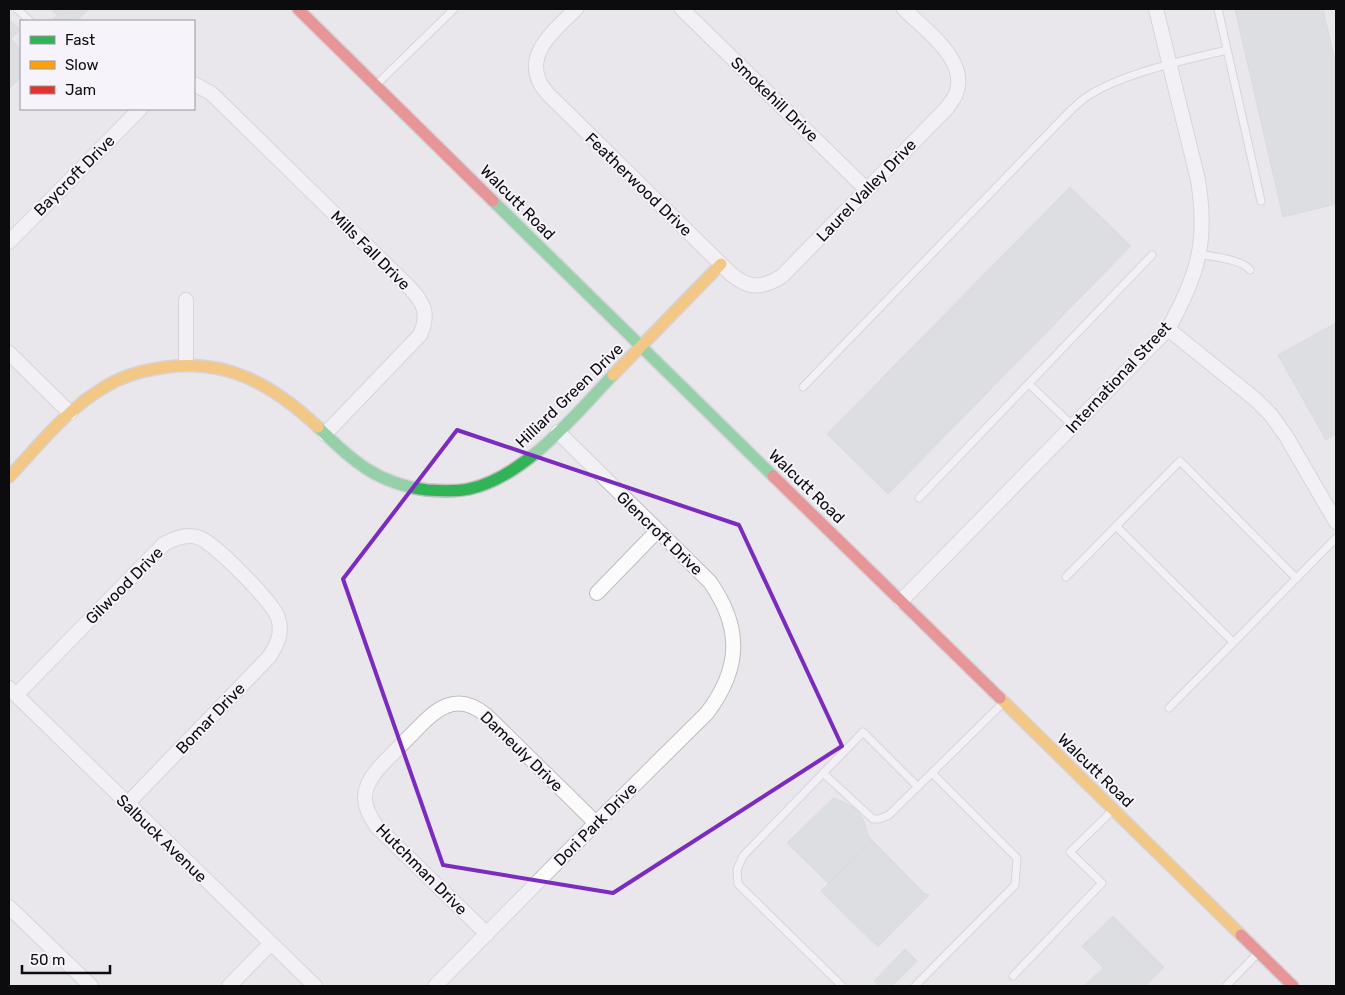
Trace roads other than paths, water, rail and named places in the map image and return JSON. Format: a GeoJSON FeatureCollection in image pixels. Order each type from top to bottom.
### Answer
{"type":"FeatureCollection","features":[{"type":"Feature","properties":{"kind":"street","name":"Walcutt Road"},"geometry":{"type":"LineString","coordinates":[[298,9],[1293,986]]}},
{"type":"Feature","properties":{"kind":"street","name":"Featherwood Drive"},"geometry":{"type":"LineString","coordinates":[[576,9],[539,50],[536,66],[539,82],[548,94],[721,264],[746,284],[759,286]]}},
{"type":"Feature","properties":{"kind":"street","name":"Smokehill Drive"},"geometry":{"type":"LineString","coordinates":[[682,9],[867,190]]}},
{"type":"Feature","properties":{"kind":"street","name":"Laurel Valley Drive"},"geometry":{"type":"LineString","coordinates":[[759,286],[771,284],[782,276],[947,108],[956,95],[959,80],[956,64],[947,51],[904,9]]}},
{"type":"Feature","properties":{"kind":"street","name":"International Street"},"geometry":{"type":"LineString","coordinates":[[901,601],[1168,329],[1184,300],[1194,273],[1202,240],[1202,208],[1198,180],[1156,9]]}},
{"type":"Feature","properties":{"kind":"street","name":"Mills Fall Drive"},"geometry":{"type":"LineString","coordinates":[[195,84],[210,93],[410,288],[422,305],[425,314],[424,325],[420,335],[325,434]]}},
{"type":"Feature","properties":{"kind":"street","name":"Baycroft Drive"},"geometry":{"type":"LineString","coordinates":[[9,242],[139,110]]}},
{"type":"Feature","properties":{"kind":"street","name":"Hilliard Green Drive"},"geometry":{"type":"LineString","coordinates":[[9,477],[70,413],[96,392],[123,377],[154,368],[186,364],[221,368],[251,378],[276,391],[301,411],[345,454],[374,475],[404,487],[437,491],[472,488],[505,474],[532,457],[721,264]]}},
{"type":"Feature","properties":{"kind":"street"},"geometry":{"type":"LineString","coordinates":[[186,300],[186,364]]}},
{"type":"Feature","properties":{"kind":"street"},"geometry":{"type":"LineString","coordinates":[[1168,329],[1255,399],[1271,415],[1286,436],[1336,522]]}},
{"type":"Feature","properties":{"kind":"street"},"geometry":{"type":"LineString","coordinates":[[9,353],[70,413]]}},
{"type":"Feature","properties":{"kind":"street","name":"Glencroft Drive"},"geometry":{"type":"LineString","coordinates":[[558,432],[656,531],[710,582],[720,596],[728,614],[733,631],[734,650]]}},
{"type":"Feature","properties":{"kind":"street"},"geometry":{"type":"LineString","coordinates":[[597,593],[656,531]]}},
{"type":"Feature","properties":{"kind":"street","name":"Gilwood Drive"},"geometry":{"type":"LineString","coordinates":[[12,692],[164,544],[176,538],[188,536],[201,538],[214,548],[268,600],[274,609],[280,625]]}},
{"type":"Feature","properties":{"kind":"street","name":"Bomar Drive"},"geometry":{"type":"LineString","coordinates":[[127,804],[268,657],[276,647],[280,625]]}},
{"type":"Feature","properties":{"kind":"street","name":"Dori Park Drive"},"geometry":{"type":"LineString","coordinates":[[435,986],[596,822],[707,713],[726,684],[732,666],[734,650]]}},
{"type":"Feature","properties":{"kind":"street","name":"Salbuck Avenue"},"geometry":{"type":"LineString","coordinates":[[12,692],[315,986]]}},
{"type":"Feature","properties":{"kind":"street","name":"Dameuly Drive"},"geometry":{"type":"LineString","coordinates":[[365,801],[367,784],[377,770],[433,712],[450,704],[458,703],[478,709],[486,715],[596,822]]}},
{"type":"Feature","properties":{"kind":"street","name":"Hutchman Drive"},"geometry":{"type":"LineString","coordinates":[[365,801],[368,815],[377,827],[487,934]]}},
{"type":"Feature","properties":{"kind":"street"},"geometry":{"type":"LineString","coordinates":[[9,907],[91,986]]}},
{"type":"Feature","properties":{"kind":"street"},"geometry":{"type":"LineString","coordinates":[[229,986],[270,944]]}},
{"type":"Feature","properties":{"kind":"lane"},"geometry":{"type":"LineString","coordinates":[[17,9],[29,20]]}},
{"type":"Feature","properties":{"kind":"lane"},"geometry":{"type":"LineString","coordinates":[[376,86],[454,9]]}},
{"type":"Feature","properties":{"kind":"lane"},"geometry":{"type":"LineString","coordinates":[[1218,9],[1261,202]]}},
{"type":"Feature","properties":{"kind":"lane"},"geometry":{"type":"LineString","coordinates":[[803,387],[1067,114],[1089,95],[1112,83],[1169,64],[1227,50]]}},
{"type":"Feature","properties":{"kind":"lane"},"geometry":{"type":"LineString","coordinates":[[1198,254],[1238,262],[1247,265],[1250,270]]}},
{"type":"Feature","properties":{"kind":"lane"},"geometry":{"type":"LineString","coordinates":[[919,498],[1152,255]]}},
{"type":"Feature","properties":{"kind":"lane"},"geometry":{"type":"LineString","coordinates":[[1028,384],[1073,426]]}},
{"type":"Feature","properties":{"kind":"lane"},"geometry":{"type":"LineString","coordinates":[[1066,577],[1180,461],[1296,578]]}},
{"type":"Feature","properties":{"kind":"lane"},"geometry":{"type":"LineString","coordinates":[[1116,526],[1234,642]]}},
{"type":"Feature","properties":{"kind":"lane"},"geometry":{"type":"LineString","coordinates":[[1168,708],[1336,538]]}},
{"type":"Feature","properties":{"kind":"lane"},"geometry":{"type":"LineString","coordinates":[[823,773],[872,819],[879,819],[889,815],[1004,702]]}},
{"type":"Feature","properties":{"kind":"lane"},"geometry":{"type":"LineString","coordinates":[[842,986],[738,884],[737,870],[742,856],[863,732],[918,787]]}},
{"type":"Feature","properties":{"kind":"lane"},"geometry":{"type":"LineString","coordinates":[[915,986],[1015,885],[1017,858],[932,773]]}},
{"type":"Feature","properties":{"kind":"lane"},"geometry":{"type":"LineString","coordinates":[[1013,976],[1102,883],[1070,852],[1114,810]]}},
{"type":"Feature","properties":{"kind":"lane"},"geometry":{"type":"LineString","coordinates":[[1226,986],[1259,953]]}}]}
